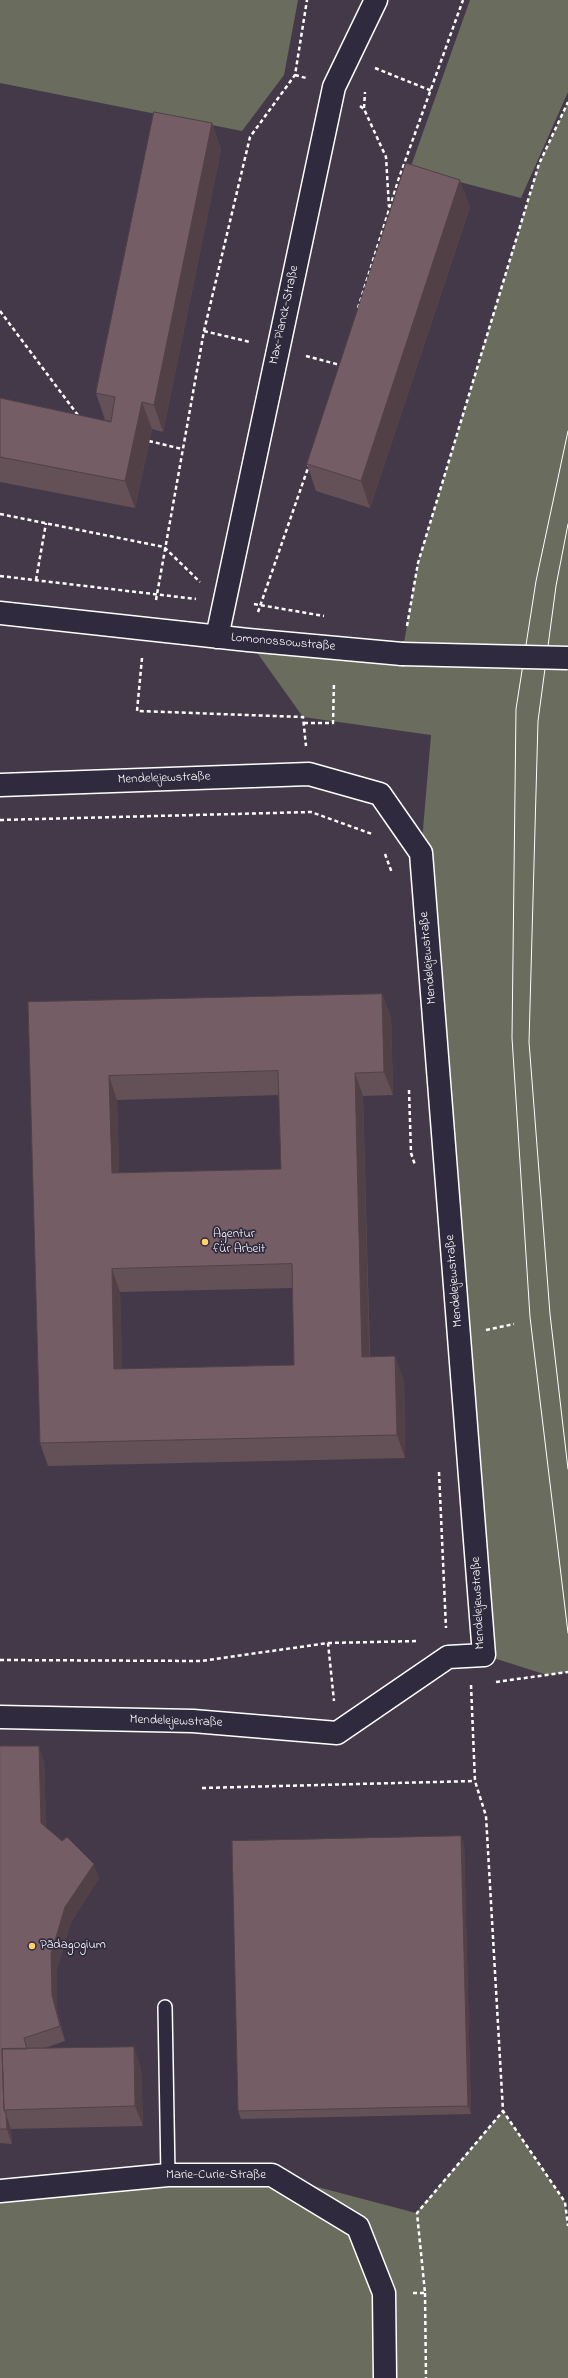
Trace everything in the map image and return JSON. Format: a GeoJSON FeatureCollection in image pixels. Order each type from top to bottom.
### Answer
{"type":"FeatureCollection","features":[{"type":"Feature","properties":{"kind":"street","name":"Max-Planck-Straße"},"geometry":{"type":"LineString","coordinates":[[217,637],[334,87],[376,0]]}},
{"type":"Feature","properties":{"kind":"street","name":"Lomonossowstraße"},"geometry":{"type":"LineString","coordinates":[[0,613],[217,637],[402,654],[568,658]]}},
{"type":"Feature","properties":{"kind":"street","name":"Mendelejewstraße"},"geometry":{"type":"LineString","coordinates":[[0,785],[309,774],[380,794],[421,854],[484,1655],[447,1649]]}},
{"type":"Feature","properties":{"kind":"street"},"geometry":{"type":"LineString","coordinates":[[337,1733],[447,1649]]}},
{"type":"Feature","properties":{"kind":"street","name":"Mendelejewstraße"},"geometry":{"type":"LineString","coordinates":[[0,1717],[194,1721],[337,1733]]}},
{"type":"Feature","properties":{"kind":"street","name":"Marie-Curie-Straße"},"geometry":{"type":"LineString","coordinates":[[0,2191],[168,2175],[272,2175],[358,2227],[384,2293],[385,2378]]}},
{"type":"Feature","properties":{"kind":"lane"},"geometry":{"type":"LineString","coordinates":[[166,2007],[168,2175]]}},
{"type":"Feature","properties":{"kind":"path"},"geometry":{"type":"LineString","coordinates":[[164,547],[204,331],[250,137],[295,75],[307,0]]}},
{"type":"Feature","properties":{"kind":"path"},"geometry":{"type":"LineString","coordinates":[[356,313],[389,210],[463,0]]}},
{"type":"Feature","properties":{"kind":"path"},"geometry":{"type":"LineString","coordinates":[[370,66],[432,91]]}},
{"type":"Feature","properties":{"kind":"path"},"geometry":{"type":"LineString","coordinates":[[334,87],[364,109],[386,157],[389,210]]}},
{"type":"Feature","properties":{"kind":"path"},"geometry":{"type":"LineString","coordinates":[[402,654],[420,556],[539,164],[568,102]]}},
{"type":"Feature","properties":{"kind":"path"},"geometry":{"type":"LineString","coordinates":[[0,311],[82,420]]}},
{"type":"Feature","properties":{"kind":"path"},"geometry":{"type":"LineString","coordinates":[[338,372],[342,357]]}},
{"type":"Feature","properties":{"kind":"path"},"geometry":{"type":"LineString","coordinates":[[149,440],[182,449]]}},
{"type":"Feature","properties":{"kind":"path"},"geometry":{"type":"LineString","coordinates":[[248,640],[310,461]]}},
{"type":"Feature","properties":{"kind":"path"},"geometry":{"type":"LineString","coordinates":[[0,514],[164,547],[213,594],[225,601]]}},
{"type":"Feature","properties":{"kind":"path"},"geometry":{"type":"LineString","coordinates":[[36,580],[46,523]]}},
{"type":"Feature","properties":{"kind":"path"},"geometry":{"type":"LineString","coordinates":[[0,576],[157,595],[260,605],[330,617]]}},
{"type":"Feature","properties":{"kind":"path"},"geometry":{"type":"LineString","coordinates":[[140,664],[137,711],[303,717]]}},
{"type":"Feature","properties":{"kind":"path"},"geometry":{"type":"LineString","coordinates":[[304,723],[333,723],[334,682]]}},
{"type":"Feature","properties":{"kind":"path"},"geometry":{"type":"LineString","coordinates":[[0,820],[311,812],[378,837]]}},
{"type":"Feature","properties":{"kind":"path"},"geometry":{"type":"LineString","coordinates":[[383,850],[394,877]]}},
{"type":"Feature","properties":{"kind":"path"},"geometry":{"type":"LineString","coordinates":[[408,1083],[411,1153],[416,1167]]}},
{"type":"Feature","properties":{"kind":"path"},"geometry":{"type":"LineString","coordinates":[[438,1467],[447,1649],[472,1685],[475,1781],[486,1816],[503,2111],[565,2202],[568,2226]]}},
{"type":"Feature","properties":{"kind":"path"},"geometry":{"type":"LineString","coordinates":[[0,1660],[201,1661],[328,1643],[447,1649]]}},
{"type":"Feature","properties":{"kind":"path"},"geometry":{"type":"LineString","coordinates":[[328,1643],[337,1733]]}},
{"type":"Feature","properties":{"kind":"path"},"geometry":{"type":"LineString","coordinates":[[494,1682],[568,1672]]}},
{"type":"Feature","properties":{"kind":"path"},"geometry":{"type":"LineString","coordinates":[[472,1685],[479,1684]]}},
{"type":"Feature","properties":{"kind":"path"},"geometry":{"type":"LineString","coordinates":[[202,1788],[475,1781]]}},
{"type":"Feature","properties":{"kind":"path"},"geometry":{"type":"LineString","coordinates":[[426,2378],[425,2293],[416,2213],[503,2111]]}},
{"type":"Feature","properties":{"kind":"path"},"geometry":{"type":"LineString","coordinates":[[384,2293],[425,2293]]}},
{"type":"Feature","properties":{"kind":"green space"},"geometry":{"type":"Polygon","coordinates":[[[0,0],[298,0],[284,75],[242,131],[0,83],[0,0]]]}},
{"type":"Feature","properties":{"kind":"green space"},"geometry":{"type":"Polygon","coordinates":[[[470,0],[568,0],[568,92],[521,198],[410,169],[470,0]]]}},
{"type":"Feature","properties":{"kind":"green space"},"geometry":{"type":"Polygon","coordinates":[[[568,102],[568,1672],[547,1675],[484,1655],[421,853],[431,735],[303,717],[248,640],[402,654],[418,563],[539,164],[568,102]]]}},
{"type":"Feature","properties":{"kind":"green space"},"geometry":{"type":"Polygon","coordinates":[[[503,2111],[565,2202],[568,2227],[568,2378],[0,2378],[0,2191],[272,2175],[416,2213],[503,2111]]]}},
{"type":"Feature","properties":{"kind":"building"},"geometry":{"type":"Polygon","coordinates":[[[154,112],[212,123],[154,405],[142,402],[125,481],[0,457],[0,398],[111,422],[115,397],[96,393],[154,112]]]}},
{"type":"Feature","properties":{"kind":"building"},"geometry":{"type":"Polygon","coordinates":[[[406,163],[460,180],[361,481],[307,464],[406,163]]]}},
{"type":"Feature","properties":{"kind":"building","name":"Agentur für Arbeit"},"geometry":{"type":"Polygon","coordinates":[[[382,994],[384,1072],[355,1073],[362,1357],[395,1356],[397,1435],[40,1443],[28,1002],[382,994]],[[278,1071],[109,1076],[112,1173],[281,1169],[278,1071]],[[292,1264],[112,1269],[114,1369],[294,1365],[292,1264]]]}},
{"type":"Feature","properties":{"kind":"building","name":"Pädagogium"},"geometry":{"type":"Polygon","coordinates":[[[0,1746],[39,1746],[41,1823],[62,1841],[67,1837],[94,1864],[65,1907],[51,1954],[52,1995],[60,2026],[24,2038],[27,2049],[2,2049],[4,2110],[6,2114],[7,2129],[0,2129],[0,1746]]]}},
{"type":"Feature","properties":{"kind":"building"},"geometry":{"type":"Polygon","coordinates":[[[461,1836],[468,2106],[238,2111],[232,1841],[461,1836]]]}},
{"type":"Feature","properties":{"kind":"building"},"geometry":{"type":"Polygon","coordinates":[[[134,2047],[135,2106],[4,2110],[2,2049],[134,2047]]]}},
{"type":"Feature","properties":{"kind":"tram line"},"geometry":{"type":"LineString","coordinates":[[568,431],[536,581],[516,709],[512,1038],[530,1317],[568,1633]]}},
{"type":"Feature","properties":{"kind":"tram line"},"geometry":{"type":"LineString","coordinates":[[568,524],[556,586],[538,721],[529,1042],[550,1314],[568,1469]]}},
{"type":"Feature","properties":{"kind":"place","name":"Agentur für Arbeit"},"geometry":{"type":"Point","coordinates":[205,1242]}},
{"type":"Feature","properties":{"kind":"place","name":"Pädagogium"},"geometry":{"type":"Point","coordinates":[32,1946]}}]}
